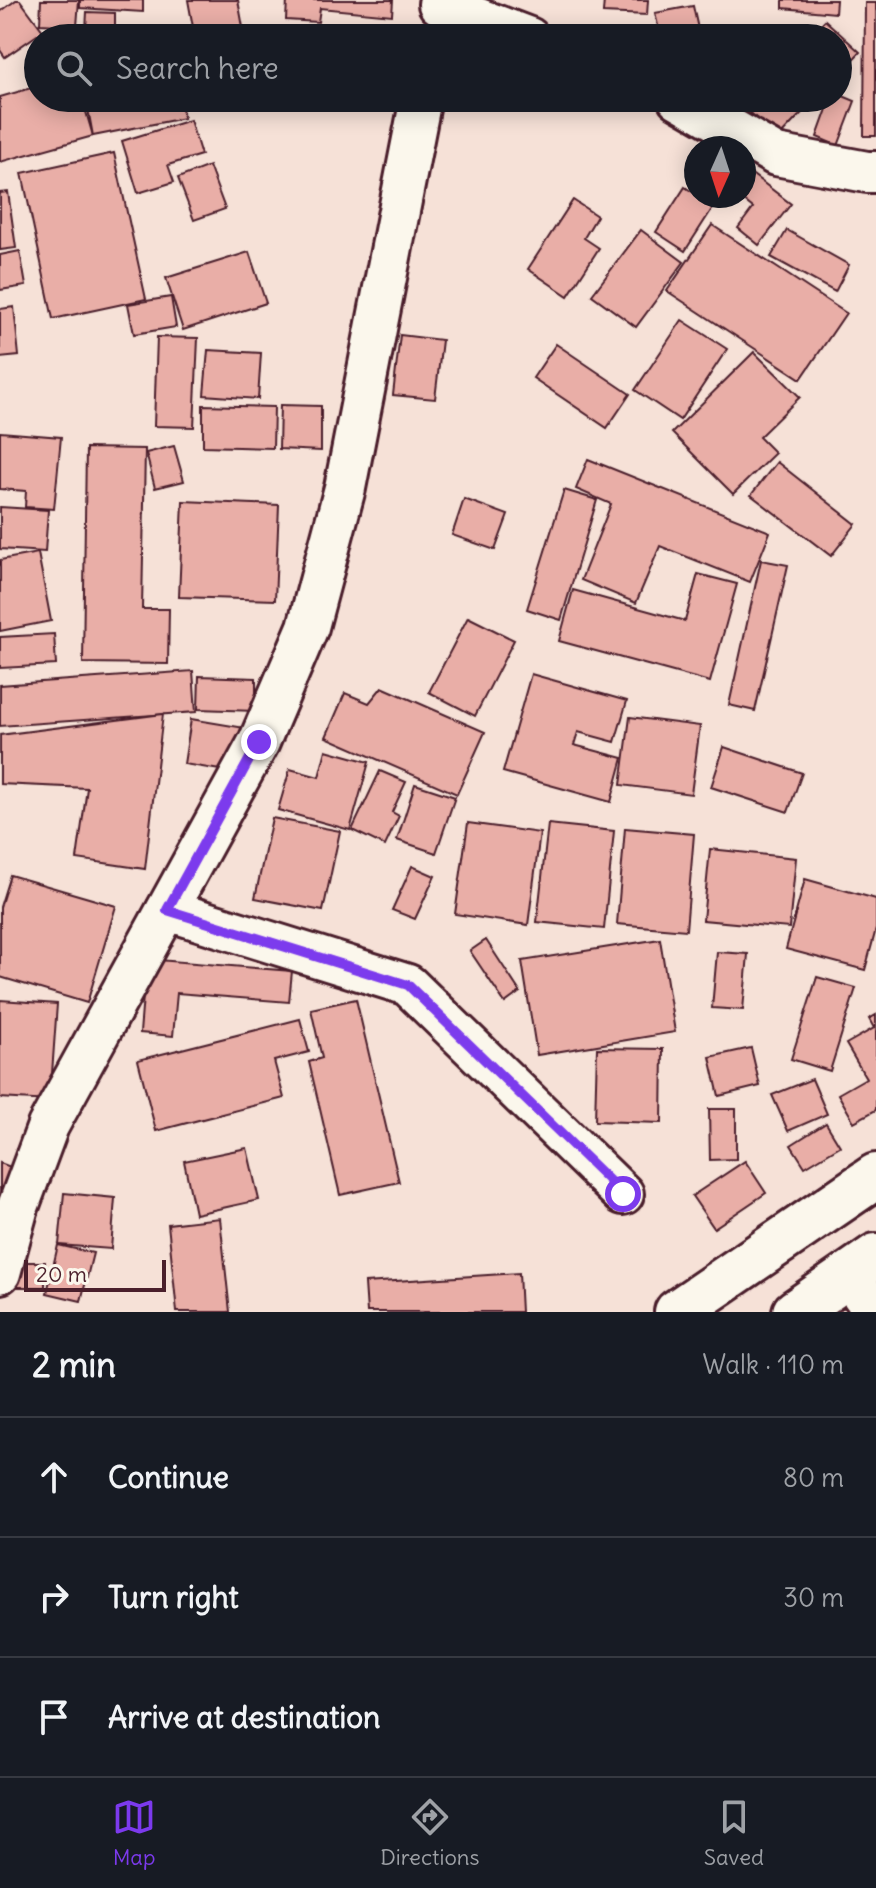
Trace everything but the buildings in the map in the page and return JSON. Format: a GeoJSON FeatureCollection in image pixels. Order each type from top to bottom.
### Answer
{"type":"FeatureCollection","features":[{"type":"Feature","properties":{"kind":"street"},"geometry":{"type":"LineString","coordinates":[[437,14],[475,24]]}},
{"type":"Feature","properties":{"kind":"street"},"geometry":{"type":"LineString","coordinates":[[0,1273],[18,1207],[48,1126],[259,742],[308,627],[345,488],[418,112]]}},
{"type":"Feature","properties":{"kind":"street"},"geometry":{"type":"LineString","coordinates":[[702,112],[776,155],[876,172]]}},
{"type":"Feature","properties":{"kind":"street"},"geometry":{"type":"LineString","coordinates":[[167,910],[408,985],[623,1194]]}},
{"type":"Feature","properties":{"kind":"street"},"geometry":{"type":"LineString","coordinates":[[677,1312],[876,1176]]}},
{"type":"Feature","properties":{"kind":"street"},"geometry":{"type":"LineString","coordinates":[[795,1312],[862,1266],[875,1312]]}},
{"type":"Feature","properties":{"kind":"route"},"geometry":{"type":"LineString","coordinates":[[259,742],[167,910],[408,985],[623,1194]]}}]}
